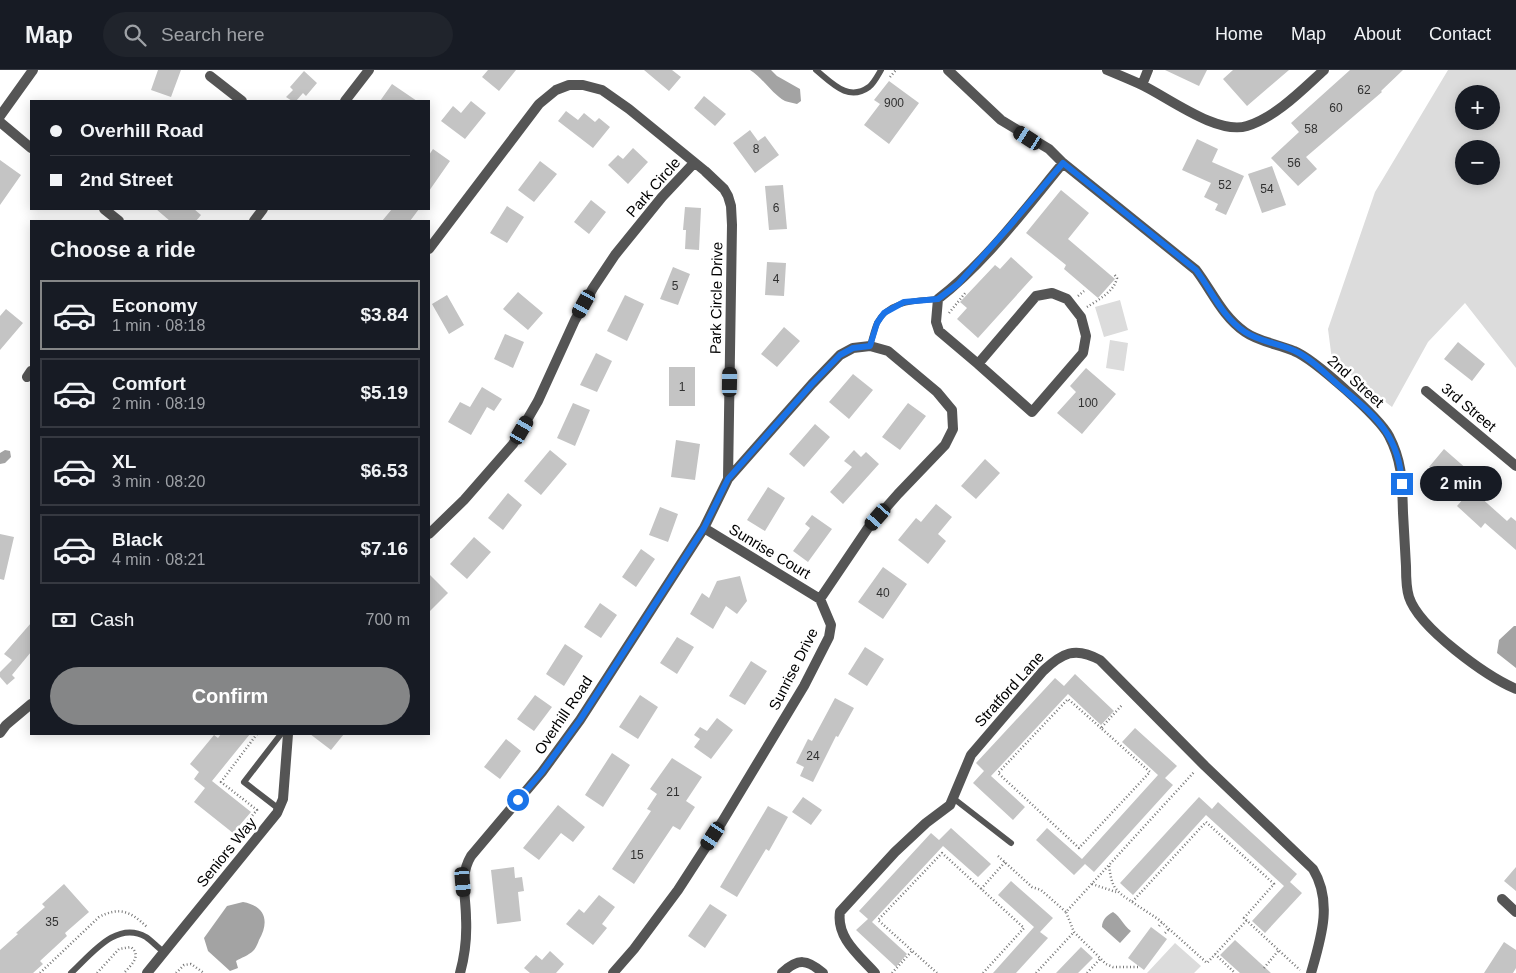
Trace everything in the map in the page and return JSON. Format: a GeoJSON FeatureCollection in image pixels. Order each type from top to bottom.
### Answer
{"type":"FeatureCollection","features":[{"type":"Feature","properties":{"kind":"street"},"geometry":{"type":"LineString","coordinates":[[0,116],[34,70]]}},
{"type":"Feature","properties":{"kind":"street"},"geometry":{"type":"LineString","coordinates":[[346,100],[369,70]]}},
{"type":"Feature","properties":{"kind":"street","name":"2nd Street"},"geometry":{"type":"LineString","coordinates":[[948,70],[1001,120],[1049,149],[1063,163],[1196,270],[1230,320],[1245,332],[1261,340],[1295,351],[1312,362],[1378,420],[1388,435],[1401,466],[1406,577],[1409,597],[1421,618],[1456,650],[1485,672],[1516,689]]}},
{"type":"Feature","properties":{"kind":"street"},"geometry":{"type":"LineString","coordinates":[[1107,70],[1142,85],[1209,122],[1236,128],[1262,119],[1294,98],[1324,70]]}},
{"type":"Feature","properties":{"kind":"street"},"geometry":{"type":"LineString","coordinates":[[1142,85],[1148,70]]}},
{"type":"Feature","properties":{"kind":"street"},"geometry":{"type":"LineString","coordinates":[[210,76],[241,100]]}},
{"type":"Feature","properties":{"kind":"street","name":"Park Circle"},"geometry":{"type":"LineString","coordinates":[[430,248],[539,104],[556,90],[569,85],[583,85],[602,90],[629,109],[694,163],[662,197],[615,255],[593,288],[575,320],[538,401],[513,444],[464,500],[430,533]]}},
{"type":"Feature","properties":{"kind":"street"},"geometry":{"type":"LineString","coordinates":[[0,122],[30,147]]}},
{"type":"Feature","properties":{"kind":"street","name":"Park Circle Drive"},"geometry":{"type":"LineString","coordinates":[[694,163],[724,189],[731,206],[728,479]]}},
{"type":"Feature","properties":{"kind":"street"},"geometry":{"type":"LineString","coordinates":[[978,364],[1036,296],[1052,293],[1067,299],[1081,317],[1086,336],[1083,353],[1032,412],[939,331],[936,317],[938,299],[958,284],[1063,163]]}},
{"type":"Feature","properties":{"kind":"street"},"geometry":{"type":"LineString","coordinates":[[105,210],[118,220]]}},
{"type":"Feature","properties":{"kind":"street"},"geometry":{"type":"LineString","coordinates":[[728,479],[812,384],[840,355],[853,348],[870,346],[888,351],[937,392],[952,410],[953,429],[945,445],[868,528],[820,599]]}},
{"type":"Feature","properties":{"kind":"street","name":"3rd Street"},"geometry":{"type":"LineString","coordinates":[[1426,391],[1516,466]]}},
{"type":"Feature","properties":{"kind":"street","name":"Overhill Road"},"geometry":{"type":"LineString","coordinates":[[460,973],[465,956],[466,917],[463,882],[466,865],[471,856],[542,772],[580,720],[704,528],[728,479]]}},
{"type":"Feature","properties":{"kind":"street","name":"Sunrise Court"},"geometry":{"type":"LineString","coordinates":[[704,528],[820,599]]}},
{"type":"Feature","properties":{"kind":"street","name":"Sunrise Drive"},"geometry":{"type":"LineString","coordinates":[[613,973],[634,949],[678,890],[722,822],[804,686],[829,637],[831,625],[820,599]]}},
{"type":"Feature","properties":{"kind":"street","name":"Stratford Lane"},"geometry":{"type":"LineString","coordinates":[[876,973],[851,947],[844,936],[838,920],[840,912],[895,852],[926,823],[950,805],[971,755],[1042,672],[1056,659],[1068,653],[1078,651],[1090,654],[1100,660],[1205,766],[1312,869],[1320,881],[1325,906],[1322,934],[1306,972]]}},
{"type":"Feature","properties":{"kind":"street"},"geometry":{"type":"LineString","coordinates":[[0,733],[6,725],[30,705]]}},
{"type":"Feature","properties":{"kind":"street","name":"Seniors Way"},"geometry":{"type":"LineString","coordinates":[[147,973],[279,809],[283,799],[288,735]]}},
{"type":"Feature","properties":{"kind":"street"},"geometry":{"type":"LineString","coordinates":[[1502,899],[1516,912]]}},
{"type":"Feature","properties":{"kind":"street"},"geometry":{"type":"LineString","coordinates":[[782,973],[789,966],[798,962],[812,963],[822,973]]}},
{"type":"Feature","properties":{"kind":"lane"},"geometry":{"type":"LineString","coordinates":[[816,70],[843,92],[856,93],[870,86],[881,70]]}},
{"type":"Feature","properties":{"kind":"lane"},"geometry":{"type":"LineString","coordinates":[[870,346],[877,323],[884,313],[904,302],[938,299]]}},
{"type":"Feature","properties":{"kind":"lane"},"geometry":{"type":"LineString","coordinates":[[279,809],[244,782],[280,735]]}},
{"type":"Feature","properties":{"kind":"lane"},"geometry":{"type":"LineString","coordinates":[[953,798],[1011,843]]}},
{"type":"Feature","properties":{"kind":"lane"},"geometry":{"type":"LineString","coordinates":[[71,973],[114,935],[133,932],[146,938],[164,952]]}},
{"type":"Feature","properties":{"kind":"path"},"geometry":{"type":"LineString","coordinates":[[890,77],[896,70]]}},
{"type":"Feature","properties":{"kind":"path"},"geometry":{"type":"LineString","coordinates":[[1086,308],[1106,294],[1116,283],[1117,278],[1114,274]]}},
{"type":"Feature","properties":{"kind":"path"},"geometry":{"type":"LineString","coordinates":[[947,316],[969,288]]}},
{"type":"Feature","properties":{"kind":"path"},"geometry":{"type":"LineString","coordinates":[[1084,291],[1077,295],[1088,313]]}},
{"type":"Feature","properties":{"kind":"path"},"geometry":{"type":"LineString","coordinates":[[1068,699],[1101,728],[1150,772],[1079,848],[998,773],[1068,699]]}},
{"type":"Feature","properties":{"kind":"path"},"geometry":{"type":"LineString","coordinates":[[1101,728],[1122,705]]}},
{"type":"Feature","properties":{"kind":"path"},"geometry":{"type":"LineString","coordinates":[[1066,912],[1196,770]]}},
{"type":"Feature","properties":{"kind":"path"},"geometry":{"type":"LineString","coordinates":[[1092,884],[1116,892],[1162,922],[1207,963],[1246,920],[1244,918],[1274,884],[1206,822],[1132,902]]}},
{"type":"Feature","properties":{"kind":"path"},"geometry":{"type":"LineString","coordinates":[[937,973],[878,920],[942,853],[1024,928],[983,973]]}},
{"type":"Feature","properties":{"kind":"path"},"geometry":{"type":"LineString","coordinates":[[998,856],[1032,887],[1041,890],[1066,912],[1074,932],[1100,959],[1112,967],[1138,967]]}},
{"type":"Feature","properties":{"kind":"path"},"geometry":{"type":"LineString","coordinates":[[981,889],[1005,862]]}},
{"type":"Feature","properties":{"kind":"path"},"geometry":{"type":"LineString","coordinates":[[1108,866],[1111,882],[1116,892]]}},
{"type":"Feature","properties":{"kind":"path"},"geometry":{"type":"LineString","coordinates":[[40,973],[99,917],[105,914],[122,912],[134,915],[150,930],[148,932]]}},
{"type":"Feature","properties":{"kind":"path"},"geometry":{"type":"LineString","coordinates":[[1246,920],[1306,972]]}},
{"type":"Feature","properties":{"kind":"path"},"geometry":{"type":"LineString","coordinates":[[1159,926],[1162,922]]}},
{"type":"Feature","properties":{"kind":"path"},"geometry":{"type":"LineString","coordinates":[[1165,933],[1169,929]]}},
{"type":"Feature","properties":{"kind":"path"},"geometry":{"type":"LineString","coordinates":[[1036,973],[1074,932]]}},
{"type":"Feature","properties":{"kind":"path"},"geometry":{"type":"LineString","coordinates":[[97,973],[119,950],[131,947],[135,950],[136,956],[134,963],[124,973]]}},
{"type":"Feature","properties":{"kind":"path"},"geometry":{"type":"LineString","coordinates":[[1264,968],[1279,950]]}},
{"type":"Feature","properties":{"kind":"path"},"geometry":{"type":"LineString","coordinates":[[892,973],[912,951]]}},
{"type":"Feature","properties":{"kind":"path"},"geometry":{"type":"LineString","coordinates":[[1215,954],[1235,973]]}},
{"type":"Feature","properties":{"kind":"path"},"geometry":{"type":"LineString","coordinates":[[1087,973],[1100,959]]}},
{"type":"Feature","properties":{"kind":"path"},"geometry":{"type":"LineString","coordinates":[[176,973],[184,965],[190,964],[204,973]]}},
{"type":"Feature","properties":{"kind":"shaded area"},"geometry":{"type":"Polygon","coordinates":[[[750,70],[771,70],[777,76],[800,89],[801,101],[797,104],[785,101],[750,70]]]}},
{"type":"Feature","properties":{"kind":"shaded area"},"geometry":{"type":"Polygon","coordinates":[[[1448,70],[1516,70],[1516,368],[1465,303],[1428,342],[1392,407],[1332,360],[1328,329],[1375,192],[1448,70]]]}},
{"type":"Feature","properties":{"kind":"shaded area"},"geometry":{"type":"Polygon","coordinates":[[[1120,300],[1128,330],[1104,337],[1095,307],[1120,300]]]}},
{"type":"Feature","properties":{"kind":"shaded area"},"geometry":{"type":"Polygon","coordinates":[[[1110,340],[1128,343],[1124,371],[1106,368],[1110,340]]]}},
{"type":"Feature","properties":{"kind":"shaded area"},"geometry":{"type":"Polygon","coordinates":[[[5,450],[10,451],[11,457],[5,463],[0,464],[0,453],[5,450]]]}},
{"type":"Feature","properties":{"kind":"shaded area"},"geometry":{"type":"Polygon","coordinates":[[[1516,626],[1516,668],[1497,653],[1499,640],[1516,626]]]}},
{"type":"Feature","properties":{"kind":"shaded area"},"geometry":{"type":"Polygon","coordinates":[[[243,902],[261,911],[265,921],[264,927],[254,950],[236,961],[238,968],[230,971],[208,951],[204,938],[227,906],[243,902]]]}},
{"type":"Feature","properties":{"kind":"shaded area"},"geometry":{"type":"Polygon","coordinates":[[[1113,912],[1131,931],[1120,943],[1102,927],[1105,918],[1113,912]]]}},
{"type":"Feature","properties":{"kind":"shaded area"},"geometry":{"type":"Polygon","coordinates":[[[1175,943],[1201,966],[1194,973],[1147,973],[1175,943]]]}},
{"type":"Feature","properties":{"kind":"building"},"geometry":{"type":"Polygon","coordinates":[[[158,70],[181,70],[171,97],[151,90],[158,70]]]}},
{"type":"Feature","properties":{"kind":"building"},"geometry":{"type":"Polygon","coordinates":[[[488,70],[516,70],[499,91],[482,77],[488,70]]]}},
{"type":"Feature","properties":{"kind":"building"},"geometry":{"type":"Polygon","coordinates":[[[644,70],[672,70],[681,77],[669,91],[644,70]]]}},
{"type":"Feature","properties":{"kind":"building"},"geometry":{"type":"Polygon","coordinates":[[[1165,70],[1207,70],[1199,86],[1165,70]]]}},
{"type":"Feature","properties":{"kind":"building"},"geometry":{"type":"Polygon","coordinates":[[[1233,70],[1289,70],[1247,106],[1223,79],[1233,70]]]}},
{"type":"Feature","properties":{"kind":"building"},"geometry":{"type":"Polygon","coordinates":[[[1350,70],[1403,70],[1382,92],[1306,157],[1317,169],[1298,186],[1271,158],[1299,132],[1291,123],[1350,70]]]}},
{"type":"Feature","properties":{"kind":"building"},"geometry":{"type":"Polygon","coordinates":[[[304,71],[317,83],[306,96],[303,93],[297,100],[290,100],[286,97],[293,90],[290,87],[304,71]]]}},
{"type":"Feature","properties":{"kind":"building"},"geometry":{"type":"Polygon","coordinates":[[[889,81],[919,103],[889,144],[864,125],[880,104],[874,100],[889,81]]]}},
{"type":"Feature","properties":{"kind":"building"},"geometry":{"type":"Polygon","coordinates":[[[392,84],[416,100],[381,100],[392,84]]]}},
{"type":"Feature","properties":{"kind":"building"},"geometry":{"type":"Polygon","coordinates":[[[704,96],[726,114],[715,126],[694,108],[704,96]]]}},
{"type":"Feature","properties":{"kind":"building"},"geometry":{"type":"Polygon","coordinates":[[[471,101],[486,113],[465,139],[441,121],[453,106],[461,113],[471,101]]]}},
{"type":"Feature","properties":{"kind":"building"},"geometry":{"type":"Polygon","coordinates":[[[566,111],[578,120],[584,113],[595,122],[599,118],[610,127],[593,148],[558,121],[566,111]]]}},
{"type":"Feature","properties":{"kind":"building"},"geometry":{"type":"Polygon","coordinates":[[[750,130],[758,141],[765,136],[779,155],[755,173],[733,143],[750,130]]]}},
{"type":"Feature","properties":{"kind":"building"},"geometry":{"type":"Polygon","coordinates":[[[1197,139],[1218,149],[1212,162],[1244,176],[1226,215],[1215,210],[1218,204],[1204,197],[1211,183],[1182,170],[1197,139]]]}},
{"type":"Feature","properties":{"kind":"building"},"geometry":{"type":"Polygon","coordinates":[[[633,148],[648,162],[628,184],[608,165],[618,155],[623,159],[633,148]]]}},
{"type":"Feature","properties":{"kind":"building"},"geometry":{"type":"Polygon","coordinates":[[[433,149],[450,161],[430,190],[430,154],[433,149]]]}},
{"type":"Feature","properties":{"kind":"building"},"geometry":{"type":"Polygon","coordinates":[[[0,160],[21,175],[0,205],[0,160]]]}},
{"type":"Feature","properties":{"kind":"building"},"geometry":{"type":"Polygon","coordinates":[[[540,161],[557,174],[534,202],[518,190],[540,161]]]}},
{"type":"Feature","properties":{"kind":"building"},"geometry":{"type":"Polygon","coordinates":[[[1272,166],[1286,205],[1262,213],[1248,174],[1272,166]]]}},
{"type":"Feature","properties":{"kind":"building"},"geometry":{"type":"Polygon","coordinates":[[[783,185],[787,229],[769,230],[765,186],[783,185]]]}},
{"type":"Feature","properties":{"kind":"building"},"geometry":{"type":"Polygon","coordinates":[[[1061,190],[1089,213],[1068,239],[1115,279],[1098,298],[1064,269],[1066,265],[1026,233],[1061,190]]]}},
{"type":"Feature","properties":{"kind":"building"},"geometry":{"type":"Polygon","coordinates":[[[591,200],[606,212],[589,234],[574,222],[591,200]]]}},
{"type":"Feature","properties":{"kind":"building"},"geometry":{"type":"Polygon","coordinates":[[[507,206],[524,217],[507,243],[490,233],[507,206]]]}},
{"type":"Feature","properties":{"kind":"building"},"geometry":{"type":"Polygon","coordinates":[[[685,207],[701,208],[699,250],[685,249],[686,230],[683,230],[685,207]]]}},
{"type":"Feature","properties":{"kind":"building"},"geometry":{"type":"Polygon","coordinates":[[[157,210],[195,210],[201,215],[197,220],[169,220],[157,210]]]}},
{"type":"Feature","properties":{"kind":"building"},"geometry":{"type":"Polygon","coordinates":[[[391,210],[418,210],[411,220],[383,220],[391,210]]]}},
{"type":"Feature","properties":{"kind":"building"},"geometry":{"type":"Polygon","coordinates":[[[1011,257],[1033,277],[978,338],[957,319],[967,308],[960,302],[995,265],[1000,269],[1011,257]]]}},
{"type":"Feature","properties":{"kind":"building"},"geometry":{"type":"Polygon","coordinates":[[[767,262],[786,263],[784,296],[765,295],[767,262]]]}},
{"type":"Feature","properties":{"kind":"building"},"geometry":{"type":"Polygon","coordinates":[[[673,267],[690,274],[678,305],[660,299],[673,267]]]}},
{"type":"Feature","properties":{"kind":"building"},"geometry":{"type":"Polygon","coordinates":[[[518,292],[543,313],[528,330],[503,309],[518,292]]]}},
{"type":"Feature","properties":{"kind":"building"},"geometry":{"type":"Polygon","coordinates":[[[447,295],[464,325],[449,334],[432,304],[447,295]]]}},
{"type":"Feature","properties":{"kind":"building"},"geometry":{"type":"Polygon","coordinates":[[[625,295],[644,304],[627,341],[607,331],[625,295]]]}},
{"type":"Feature","properties":{"kind":"building"},"geometry":{"type":"Polygon","coordinates":[[[6,309],[23,323],[0,350],[0,316],[6,309]]]}},
{"type":"Feature","properties":{"kind":"building"},"geometry":{"type":"Polygon","coordinates":[[[784,327],[800,341],[777,367],[761,354],[784,327]]]}},
{"type":"Feature","properties":{"kind":"building"},"geometry":{"type":"Polygon","coordinates":[[[505,334],[524,342],[513,368],[494,359],[505,334]]]}},
{"type":"Feature","properties":{"kind":"building"},"geometry":{"type":"Polygon","coordinates":[[[1458,342],[1485,364],[1472,381],[1444,359],[1458,342]]]}},
{"type":"Feature","properties":{"kind":"building"},"geometry":{"type":"Polygon","coordinates":[[[596,353],[612,361],[597,392],[580,385],[596,353]]]}},
{"type":"Feature","properties":{"kind":"building"},"geometry":{"type":"Polygon","coordinates":[[[669,367],[695,367],[695,406],[669,406],[669,367]]]}},
{"type":"Feature","properties":{"kind":"building"},"geometry":{"type":"Polygon","coordinates":[[[1086,368],[1116,394],[1082,434],[1057,413],[1076,392],[1070,386],[1086,368]]]}},
{"type":"Feature","properties":{"kind":"building"},"geometry":{"type":"Polygon","coordinates":[[[853,374],[873,390],[849,419],[829,402],[853,374]]]}},
{"type":"Feature","properties":{"kind":"building"},"geometry":{"type":"Polygon","coordinates":[[[482,387],[502,399],[494,411],[487,407],[471,435],[448,422],[460,402],[470,407],[482,387]]]}},
{"type":"Feature","properties":{"kind":"building"},"geometry":{"type":"Polygon","coordinates":[[[573,403],[590,410],[575,446],[557,438],[573,403]]]}},
{"type":"Feature","properties":{"kind":"building"},"geometry":{"type":"Polygon","coordinates":[[[908,403],[926,416],[900,450],[882,437],[908,403]]]}},
{"type":"Feature","properties":{"kind":"building"},"geometry":{"type":"Polygon","coordinates":[[[815,424],[830,437],[804,467],[789,454],[815,424]]]}},
{"type":"Feature","properties":{"kind":"building"},"geometry":{"type":"Polygon","coordinates":[[[676,440],[700,444],[695,480],[671,477],[676,440]]]}},
{"type":"Feature","properties":{"kind":"building"},"geometry":{"type":"Polygon","coordinates":[[[1444,449],[1468,470],[1460,479],[1507,521],[1511,517],[1516,521],[1516,550],[1485,523],[1481,528],[1457,506],[1464,498],[1429,467],[1444,449]]]}},
{"type":"Feature","properties":{"kind":"building"},"geometry":{"type":"Polygon","coordinates":[[[550,450],[567,464],[541,495],[524,481],[550,450]]]}},
{"type":"Feature","properties":{"kind":"building"},"geometry":{"type":"Polygon","coordinates":[[[854,450],[861,457],[866,452],[879,464],[843,504],[830,492],[852,467],[844,461],[854,450]]]}},
{"type":"Feature","properties":{"kind":"building"},"geometry":{"type":"Polygon","coordinates":[[[985,459],[1000,473],[976,499],[961,486],[985,459]]]}},
{"type":"Feature","properties":{"kind":"building"},"geometry":{"type":"Polygon","coordinates":[[[768,487],[785,498],[765,531],[747,520],[768,487]]]}},
{"type":"Feature","properties":{"kind":"building"},"geometry":{"type":"Polygon","coordinates":[[[508,493],[522,505],[503,530],[488,518],[508,493]]]}},
{"type":"Feature","properties":{"kind":"building"},"geometry":{"type":"Polygon","coordinates":[[[936,504],[952,517],[938,534],[946,541],[928,564],[898,540],[916,518],[921,522],[936,504]]]}},
{"type":"Feature","properties":{"kind":"building"},"geometry":{"type":"Polygon","coordinates":[[[660,507],[678,514],[668,542],[649,535],[660,507]]]}},
{"type":"Feature","properties":{"kind":"building"},"geometry":{"type":"Polygon","coordinates":[[[812,515],[832,529],[808,562],[793,551],[810,528],[805,524],[812,515]]]}},
{"type":"Feature","properties":{"kind":"building"},"geometry":{"type":"Polygon","coordinates":[[[0,534],[14,537],[4,580],[0,579],[0,534]]]}},
{"type":"Feature","properties":{"kind":"building"},"geometry":{"type":"Polygon","coordinates":[[[474,537],[491,552],[467,579],[450,564],[474,537]]]}},
{"type":"Feature","properties":{"kind":"building"},"geometry":{"type":"Polygon","coordinates":[[[641,549],[655,559],[636,587],[622,577],[641,549]]]}},
{"type":"Feature","properties":{"kind":"building"},"geometry":{"type":"Polygon","coordinates":[[[883,567],[907,584],[883,619],[858,602],[883,567]]]}},
{"type":"Feature","properties":{"kind":"building"},"geometry":{"type":"Polygon","coordinates":[[[430,575],[448,593],[430,611],[430,575]]]}},
{"type":"Feature","properties":{"kind":"building"},"geometry":{"type":"Polygon","coordinates":[[[740,576],[747,601],[737,614],[726,606],[713,629],[690,614],[702,593],[709,598],[717,581],[740,576]]]}},
{"type":"Feature","properties":{"kind":"building"},"geometry":{"type":"Polygon","coordinates":[[[600,603],[617,615],[601,638],[584,627],[600,603]]]}},
{"type":"Feature","properties":{"kind":"building"},"geometry":{"type":"Polygon","coordinates":[[[30,624],[30,653],[12,675],[15,678],[7,685],[0,677],[0,672],[12,660],[4,654],[30,624]]]}},
{"type":"Feature","properties":{"kind":"building"},"geometry":{"type":"Polygon","coordinates":[[[677,637],[694,647],[677,674],[660,663],[677,637]]]}},
{"type":"Feature","properties":{"kind":"building"},"geometry":{"type":"Polygon","coordinates":[[[565,644],[583,656],[564,686],[546,674],[565,644]]]}},
{"type":"Feature","properties":{"kind":"building"},"geometry":{"type":"Polygon","coordinates":[[[865,647],[884,659],[867,686],[848,674],[865,647]]]}},
{"type":"Feature","properties":{"kind":"building"},"geometry":{"type":"Polygon","coordinates":[[[751,661],[767,671],[745,705],[729,696],[751,661]]]}},
{"type":"Feature","properties":{"kind":"building"},"geometry":{"type":"Polygon","coordinates":[[[1075,674],[1114,711],[1101,725],[1068,694],[991,776],[1025,807],[1013,820],[973,783],[984,771],[976,763],[1055,678],[1064,686],[1075,674]]]}},
{"type":"Feature","properties":{"kind":"building"},"geometry":{"type":"Polygon","coordinates":[[[535,695],[552,707],[534,731],[517,719],[535,695]]]}},
{"type":"Feature","properties":{"kind":"building"},"geometry":{"type":"Polygon","coordinates":[[[640,695],[658,707],[638,739],[619,727],[640,695]]]}},
{"type":"Feature","properties":{"kind":"building"},"geometry":{"type":"Polygon","coordinates":[[[835,698],[854,708],[838,737],[836,736],[813,782],[800,776],[804,767],[796,763],[808,739],[812,741],[835,698]]]}},
{"type":"Feature","properties":{"kind":"building"},"geometry":{"type":"Polygon","coordinates":[[[717,718],[733,730],[711,759],[694,747],[700,739],[694,735],[700,727],[707,731],[717,718]]]}},
{"type":"Feature","properties":{"kind":"building"},"geometry":{"type":"Polygon","coordinates":[[[1135,728],[1177,766],[1165,778],[1173,785],[1094,872],[1085,864],[1074,875],[1036,840],[1047,828],[1082,859],[1158,775],[1122,742],[1135,728]]]}},
{"type":"Feature","properties":{"kind":"building"},"geometry":{"type":"Polygon","coordinates":[[[214,735],[218,738],[220,735],[249,735],[212,781],[251,812],[233,833],[194,802],[205,788],[194,779],[199,772],[190,764],[214,735]]]}},
{"type":"Feature","properties":{"kind":"building"},"geometry":{"type":"Polygon","coordinates":[[[311,735],[343,735],[331,750],[311,735]]]}},
{"type":"Feature","properties":{"kind":"building"},"geometry":{"type":"Polygon","coordinates":[[[506,739],[521,751],[500,779],[484,767],[506,739]]]}},
{"type":"Feature","properties":{"kind":"building"},"geometry":{"type":"Polygon","coordinates":[[[612,753],[630,765],[603,807],[585,795],[612,753]]]}},
{"type":"Feature","properties":{"kind":"building"},"geometry":{"type":"Polygon","coordinates":[[[672,758],[702,777],[686,801],[695,807],[680,830],[673,826],[634,884],[612,869],[651,811],[647,809],[657,794],[650,789],[672,758]]]}},
{"type":"Feature","properties":{"kind":"building"},"geometry":{"type":"Polygon","coordinates":[[[803,797],[822,810],[811,825],[792,812],[803,797]]]}},
{"type":"Feature","properties":{"kind":"building"},"geometry":{"type":"Polygon","coordinates":[[[1199,797],[1212,809],[1218,802],[1297,874],[1290,882],[1302,893],[1265,933],[1252,921],[1284,886],[1206,815],[1133,895],[1120,883],[1199,797]]]}},
{"type":"Feature","properties":{"kind":"building"},"geometry":{"type":"Polygon","coordinates":[[[558,805],[585,827],[573,842],[561,833],[539,860],[523,848],[558,805]]]}},
{"type":"Feature","properties":{"kind":"building"},"geometry":{"type":"Polygon","coordinates":[[[768,806],[788,817],[769,851],[766,849],[737,897],[720,887],[768,806]]]}},
{"type":"Feature","properties":{"kind":"building"},"geometry":{"type":"Polygon","coordinates":[[[951,828],[991,864],[978,877],[943,846],[872,922],[907,954],[896,967],[856,930],[868,919],[859,911],[931,833],[939,840],[951,828]]]}},
{"type":"Feature","properties":{"kind":"building"},"geometry":{"type":"Polygon","coordinates":[[[514,867],[515,878],[522,877],[524,891],[518,892],[521,921],[497,924],[491,870],[514,867]]]}},
{"type":"Feature","properties":{"kind":"building"},"geometry":{"type":"Polygon","coordinates":[[[1516,867],[1516,891],[1504,881],[1516,867]]]}},
{"type":"Feature","properties":{"kind":"building"},"geometry":{"type":"Polygon","coordinates":[[[1011,881],[1053,918],[1040,932],[1048,938],[1016,973],[993,973],[1034,927],[998,895],[1011,881]]]}},
{"type":"Feature","properties":{"kind":"building"},"geometry":{"type":"Polygon","coordinates":[[[64,884],[89,912],[65,933],[67,936],[40,961],[43,964],[33,973],[0,973],[0,950],[45,907],[42,904],[64,884]]]}},
{"type":"Feature","properties":{"kind":"building"},"geometry":{"type":"Polygon","coordinates":[[[599,895],[615,907],[602,924],[607,928],[593,945],[566,924],[579,909],[584,913],[599,895]]]}},
{"type":"Feature","properties":{"kind":"building"},"geometry":{"type":"Polygon","coordinates":[[[710,904],[727,915],[705,948],[688,936],[710,904]]]}},
{"type":"Feature","properties":{"kind":"building"},"geometry":{"type":"Polygon","coordinates":[[[1151,927],[1167,939],[1144,970],[1128,958],[1151,927]]]}},
{"type":"Feature","properties":{"kind":"building"},"geometry":{"type":"Polygon","coordinates":[[[1235,940],[1271,973],[1240,973],[1220,955],[1235,940]]]}},
{"type":"Feature","properties":{"kind":"building"},"geometry":{"type":"Polygon","coordinates":[[[1504,942],[1516,950],[1516,968],[1513,973],[1484,973],[1504,942]]]}},
{"type":"Feature","properties":{"kind":"building"},"geometry":{"type":"Polygon","coordinates":[[[1081,947],[1093,958],[1078,973],[1056,973],[1081,947]]]}},
{"type":"Feature","properties":{"kind":"building"},"geometry":{"type":"Polygon","coordinates":[[[550,951],[564,964],[556,973],[530,973],[524,968],[536,955],[542,960],[550,951]]]}},
{"type":"Feature","properties":{"kind":"route"},"geometry":{"type":"LineString","coordinates":[[518,800],[542,772],[580,720],[704,528],[728,479],[840,355],[853,348],[870,346],[877,323],[884,313],[904,302],[938,299],[958,284],[1063,163],[1196,270],[1230,320],[1245,332],[1261,340],[1295,351],[1312,362],[1378,420],[1395,449],[1401,466],[1402,484]]}}]}
